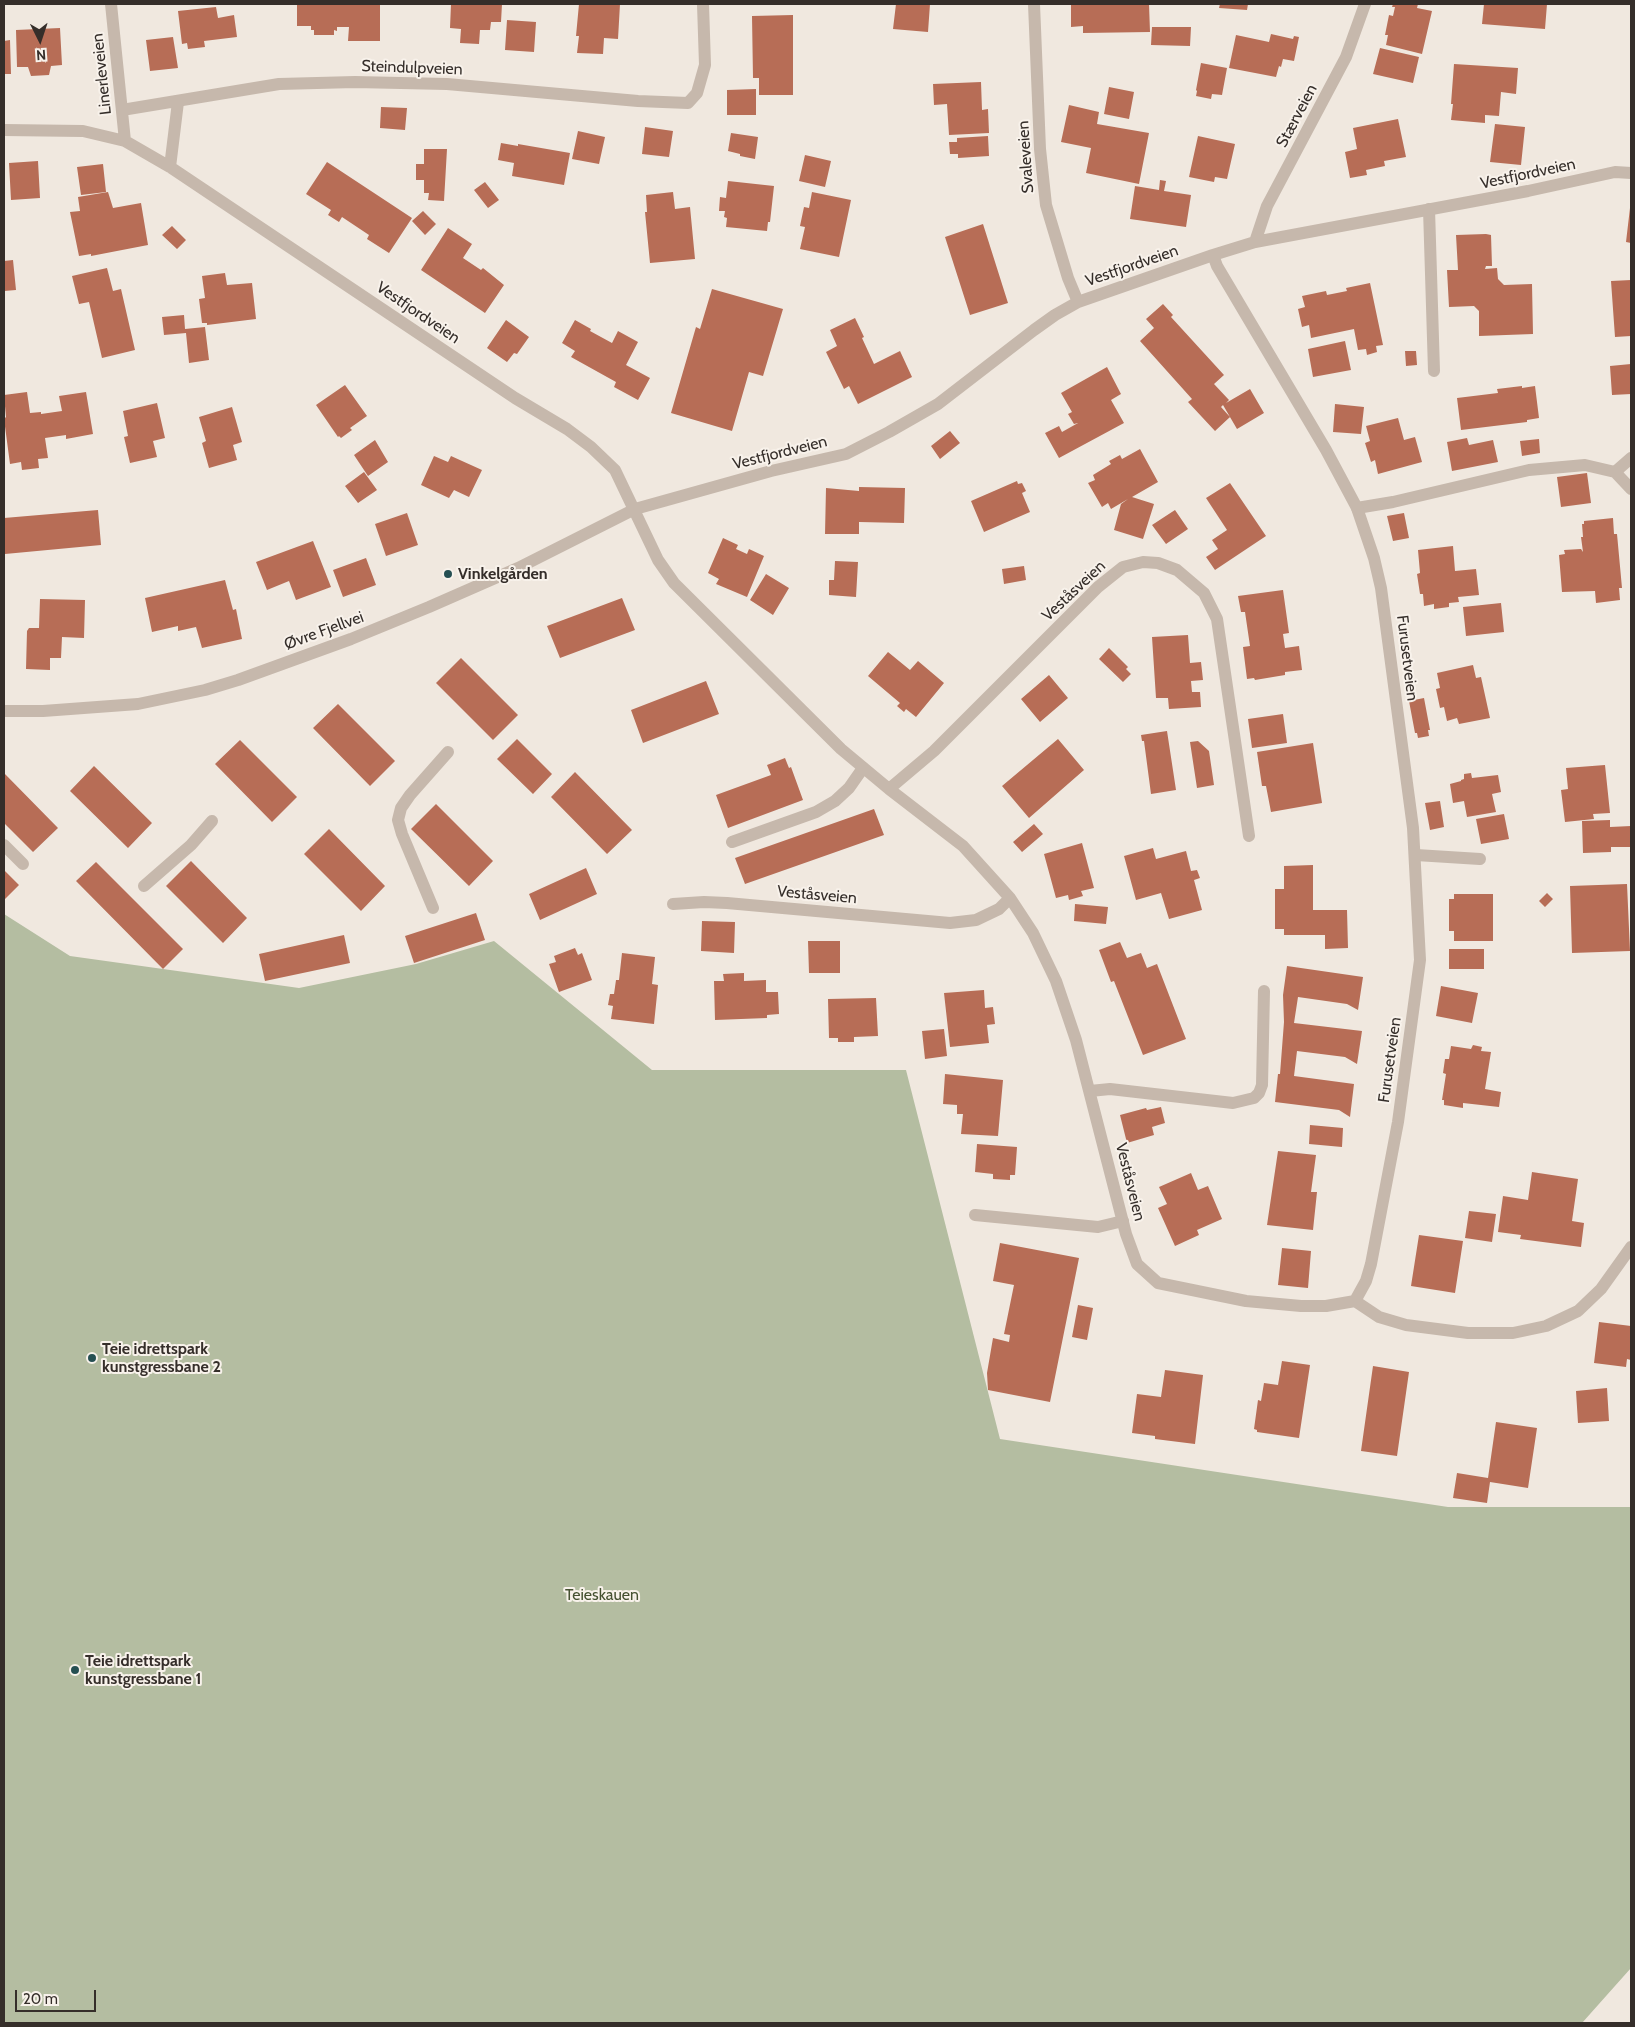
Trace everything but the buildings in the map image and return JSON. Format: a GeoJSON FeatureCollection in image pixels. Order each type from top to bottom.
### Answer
{"type":"FeatureCollection","features":[{"type":"Feature","properties":{"kind":"street","name":"Linerleveien"},"geometry":{"type":"LineString","coordinates":[[111,4],[125,141]]}},
{"type":"Feature","properties":{"kind":"street","name":"Steindulpveien"},"geometry":{"type":"LineString","coordinates":[[122,110],[279,84],[355,82],[446,84],[638,101],[688,103],[697,93],[705,65],[703,4]]}},
{"type":"Feature","properties":{"kind":"street","name":"Svaleveien"},"geometry":{"type":"LineString","coordinates":[[1034,4],[1040,149],[1046,205],[1068,278],[1078,302]]}},
{"type":"Feature","properties":{"kind":"street","name":"Stærveien"},"geometry":{"type":"LineString","coordinates":[[1255,242],[1268,206],[1346,57],[1365,4]]}},
{"type":"Feature","properties":{"kind":"street"},"geometry":{"type":"LineString","coordinates":[[170,168],[178,102]]}},
{"type":"Feature","properties":{"kind":"street","name":"Vestfjordveien"},"geometry":{"type":"LineString","coordinates":[[4,130],[84,131],[125,141],[170,168],[515,398],[567,429],[615,470],[634,509],[846,454],[938,404],[1034,330],[1078,302],[1213,255],[1255,242],[1528,191],[1615,172],[1631,173]]}},
{"type":"Feature","properties":{"kind":"street"},"geometry":{"type":"LineString","coordinates":[[1429,210],[1434,371]]}},
{"type":"Feature","properties":{"kind":"street","name":"Furusetveien"},"geometry":{"type":"LineString","coordinates":[[1213,255],[1217,266],[1326,450],[1357,508],[1374,558],[1381,588],[1416,855],[1420,960],[1398,1122],[1371,1264],[1366,1281],[1355,1301]]}},
{"type":"Feature","properties":{"kind":"street"},"geometry":{"type":"LineString","coordinates":[[1615,472],[1631,458]]}},
{"type":"Feature","properties":{"kind":"street"},"geometry":{"type":"LineString","coordinates":[[1357,508],[1393,502],[1529,470],[1585,465],[1615,472],[1631,489]]}},
{"type":"Feature","properties":{"kind":"street","name":"Øvre Fjellvei"},"geometry":{"type":"LineString","coordinates":[[4,711],[43,711],[138,704],[205,690],[238,680],[351,639],[429,607],[518,568],[634,509]]}},
{"type":"Feature","properties":{"kind":"street","name":"Veståsveien"},"geometry":{"type":"LineString","coordinates":[[634,509],[658,560],[674,583],[841,749],[888,790],[963,846],[1010,898],[1033,932],[1056,981],[1076,1040],[1123,1221],[1137,1264],[1158,1283],[1246,1301],[1301,1306],[1326,1306],[1355,1301]]}},
{"type":"Feature","properties":{"kind":"street","name":"Veståsveien"},"geometry":{"type":"LineString","coordinates":[[888,790],[934,750],[1098,587],[1123,568],[1143,562],[1158,563],[1177,570],[1204,593],[1218,619],[1249,836]]}},
{"type":"Feature","properties":{"kind":"street"},"geometry":{"type":"LineString","coordinates":[[433,908],[398,820],[401,808],[410,795],[448,752]]}},
{"type":"Feature","properties":{"kind":"street"},"geometry":{"type":"LineString","coordinates":[[732,842],[816,812],[835,801],[849,788],[863,768]]}},
{"type":"Feature","properties":{"kind":"street"},"geometry":{"type":"LineString","coordinates":[[144,886],[191,846],[212,820]]}},
{"type":"Feature","properties":{"kind":"street"},"geometry":{"type":"LineString","coordinates":[[4,845],[22,864]]}},
{"type":"Feature","properties":{"kind":"street"},"geometry":{"type":"LineString","coordinates":[[1416,855],[1480,859]]}},
{"type":"Feature","properties":{"kind":"street","name":"Veståsveien"},"geometry":{"type":"LineString","coordinates":[[673,904],[727,903],[950,923],[976,920],[999,909],[1010,898]]}},
{"type":"Feature","properties":{"kind":"street"},"geometry":{"type":"LineString","coordinates":[[1090,1091],[1128,1090],[1233,1103],[1254,1098],[1262,1086],[1264,991]]}},
{"type":"Feature","properties":{"kind":"street"},"geometry":{"type":"LineString","coordinates":[[975,1215],[1098,1228],[1123,1221]]}},
{"type":"Feature","properties":{"kind":"street"},"geometry":{"type":"LineString","coordinates":[[1355,1301],[1379,1317],[1406,1325],[1468,1333],[1513,1333],[1546,1326],[1578,1311],[1601,1289],[1631,1247]]}},
{"type":"Feature","properties":{"kind":"green space","name":"Teieskauen"},"geometry":{"type":"Polygon","coordinates":[[[4,914],[70,956],[299,988],[416,964],[494,941],[652,1070],[906,1070],[1000,1439],[1448,1507],[1631,1507],[1631,1968],[1582,2023],[4,2023],[4,914]]]}},
{"type":"Feature","properties":{"kind":"place","name":"Vinkelgården"},"geometry":{"type":"Point","coordinates":[448,574]}},
{"type":"Feature","properties":{"kind":"place","name":"Teie idrettspark kunstgressbane 2"},"geometry":{"type":"Point","coordinates":[92,1358]}},
{"type":"Feature","properties":{"kind":"place","name":"Teie idrettspark kunstgressbane 1"},"geometry":{"type":"Point","coordinates":[75,1670]}}]}
